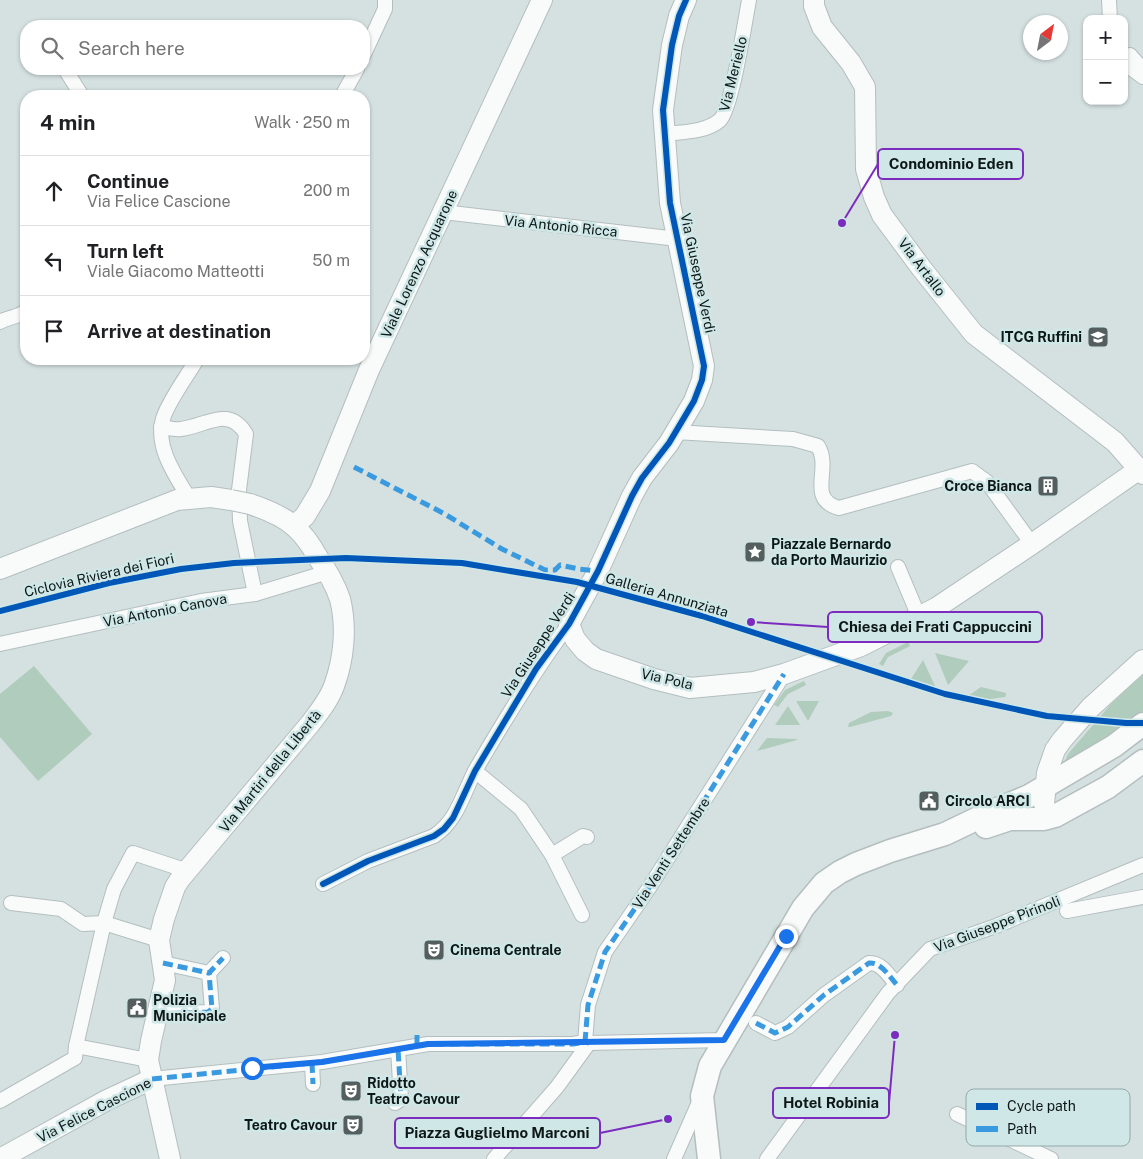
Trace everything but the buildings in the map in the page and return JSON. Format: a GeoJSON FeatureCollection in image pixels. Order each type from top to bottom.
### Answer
{"type":"FeatureCollection","features":[{"type":"Feature","properties":{"kind":"main road"},"geometry":{"type":"LineString","coordinates":[[709,1159],[702,1096],[710,1066],[803,908],[824,883],[856,864],[890,851],[945,834],[981,828],[1010,819],[1044,804],[1049,795],[1108,758],[1143,725]]}},
{"type":"Feature","properties":{"kind":"main road"},"geometry":{"type":"LineString","coordinates":[[945,834],[1029,796],[1044,804],[1066,811],[1108,787],[1143,762]]}},
{"type":"Feature","properties":{"kind":"street"},"geometry":{"type":"LineString","coordinates":[[370,40],[384,9],[385,0]]}},
{"type":"Feature","properties":{"kind":"street","name":"Viale Lorenzo Acquarone"},"geometry":{"type":"LineString","coordinates":[[294,526],[305,516],[320,492],[369,370],[542,0]]}},
{"type":"Feature","properties":{"kind":"street","name":"Via Giuseppe Verdi"},"geometry":{"type":"LineString","coordinates":[[323,884],[368,861],[434,836],[444,829],[456,813],[475,771],[536,669],[569,624],[598,571],[642,478],[675,432],[699,392],[704,366],[670,203],[663,110],[672,45],[679,16],[686,0]]}},
{"type":"Feature","properties":{"kind":"street","name":"Via Meriello"},"geometry":{"type":"LineString","coordinates":[[665,134],[698,130],[716,123],[725,113],[735,74],[749,0]]}},
{"type":"Feature","properties":{"kind":"street","name":"Via Artallo"},"geometry":{"type":"LineString","coordinates":[[814,0],[814,6],[822,27],[850,63],[865,87],[866,169],[874,197],[882,214],[922,269],[974,334],[1115,442],[1141,470]]}},
{"type":"Feature","properties":{"kind":"street"},"geometry":{"type":"LineString","coordinates":[[1109,0],[1110,15]]}},
{"type":"Feature","properties":{"kind":"street"},"geometry":{"type":"LineString","coordinates":[[1127,60],[1132,70],[1143,77]]}},
{"type":"Feature","properties":{"kind":"street"},"geometry":{"type":"LineString","coordinates":[[1128,60],[1143,70]]}},
{"type":"Feature","properties":{"kind":"street"},"geometry":{"type":"LineString","coordinates":[[69,75],[78,90]]}},
{"type":"Feature","properties":{"kind":"street"},"geometry":{"type":"LineString","coordinates":[[345,90],[354,75]]}},
{"type":"Feature","properties":{"kind":"street","name":"Via Antonio Ricca"},"geometry":{"type":"LineString","coordinates":[[443,212],[678,239]]}},
{"type":"Feature","properties":{"kind":"street"},"geometry":{"type":"LineString","coordinates":[[0,322],[10,317],[18,318],[20,316]]}},
{"type":"Feature","properties":{"kind":"street"},"geometry":{"type":"LineString","coordinates":[[189,498],[175,475],[163,449],[161,426],[170,404],[193,365]]}},
{"type":"Feature","properties":{"kind":"street"},"geometry":{"type":"LineString","coordinates":[[161,426],[181,429],[224,418],[233,420],[241,426],[246,434],[239,490],[240,521],[255,594]]}},
{"type":"Feature","properties":{"kind":"street"},"geometry":{"type":"LineString","coordinates":[[675,432],[793,439],[818,446],[821,452],[823,471],[821,494],[824,500],[831,506],[839,508],[972,471],[987,482],[1032,544]]}},
{"type":"Feature","properties":{"kind":"street","name":"Via Pola"},"geometry":{"type":"LineString","coordinates":[[569,624],[575,639],[585,651],[596,659],[690,688],[754,682],[784,674],[861,646],[918,617],[965,590],[1141,470]]}},
{"type":"Feature","properties":{"kind":"street","name":"Via Martiri della Libertà"},"geometry":{"type":"LineString","coordinates":[[0,569],[177,500],[210,497],[240,502],[272,512],[294,526],[311,546],[328,572],[340,599],[343,639],[341,660],[334,686],[324,705],[180,879],[175,887],[159,940]]}},
{"type":"Feature","properties":{"kind":"street"},"geometry":{"type":"LineString","coordinates":[[898,567],[918,617]]}},
{"type":"Feature","properties":{"kind":"street","name":"Via Antonio Canova"},"geometry":{"type":"LineString","coordinates":[[0,644],[201,601],[255,594],[328,572]]}},
{"type":"Feature","properties":{"kind":"street"},"geometry":{"type":"LineString","coordinates":[[1010,819],[1031,804],[1044,804],[1050,762],[1062,740],[1090,708],[1143,660]]}},
{"type":"Feature","properties":{"kind":"street","name":"Via Venti Settembre"},"geometry":{"type":"LineString","coordinates":[[587,1042],[588,1005],[605,952],[649,888],[784,674]]}},
{"type":"Feature","properties":{"kind":"street"},"geometry":{"type":"LineString","coordinates":[[475,771],[521,809],[552,855],[582,915]]}},
{"type":"Feature","properties":{"kind":"street"},"geometry":{"type":"LineString","coordinates":[[552,855],[583,836],[587,837]]}},
{"type":"Feature","properties":{"kind":"street"},"geometry":{"type":"LineString","coordinates":[[0,1101],[75,1058],[76,1046],[104,923],[114,889],[133,853],[188,871]]}},
{"type":"Feature","properties":{"kind":"street","name":"Via Giuseppe Pirinoli"},"geometry":{"type":"LineString","coordinates":[[767,1159],[888,993],[898,985],[925,953],[938,945],[996,926],[1143,865]]}},
{"type":"Feature","properties":{"kind":"street"},"geometry":{"type":"LineString","coordinates":[[1067,911],[1143,896]]}},
{"type":"Feature","properties":{"kind":"street"},"geometry":{"type":"LineString","coordinates":[[11,903],[61,909],[83,924],[104,923],[159,940],[165,980],[157,1014],[150,1070],[170,1159]]}},
{"type":"Feature","properties":{"kind":"street"},"geometry":{"type":"LineString","coordinates":[[157,1014],[208,1012],[212,1009],[209,973],[223,958]]}},
{"type":"Feature","properties":{"kind":"street"},"geometry":{"type":"LineString","coordinates":[[163,963],[209,973]]}},
{"type":"Feature","properties":{"kind":"street"},"geometry":{"type":"LineString","coordinates":[[756,1023],[775,1033],[788,1027],[824,995],[868,963],[880,966],[898,985]]}},
{"type":"Feature","properties":{"kind":"street","name":"Via Felice Cascione"},"geometry":{"type":"LineString","coordinates":[[0,1159],[107,1100],[150,1070],[168,1076],[312,1063],[398,1049],[417,1040],[428,1044],[573,1044],[587,1042],[724,1040]]}},
{"type":"Feature","properties":{"kind":"street"},"geometry":{"type":"LineString","coordinates":[[494,1159],[557,1087],[587,1042]]}},
{"type":"Feature","properties":{"kind":"street"},"geometry":{"type":"LineString","coordinates":[[76,1046],[150,1070]]}},
{"type":"Feature","properties":{"kind":"street"},"geometry":{"type":"LineString","coordinates":[[395,1103],[401,1099],[398,1049]]}},
{"type":"Feature","properties":{"kind":"street"},"geometry":{"type":"LineString","coordinates":[[312,1063],[313,1084]]}},
{"type":"Feature","properties":{"kind":"street"},"geometry":{"type":"LineString","coordinates":[[674,1159],[702,1096]]}},
{"type":"Feature","properties":{"kind":"street"},"geometry":{"type":"LineString","coordinates":[[957,1114],[966,1118]]}},
{"type":"Feature","properties":{"kind":"street"},"geometry":{"type":"LineString","coordinates":[[1024,1146],[1051,1159]]}},
{"type":"Feature","properties":{"kind":"green space"},"geometry":{"type":"Polygon","coordinates":[[[908,642],[910,646],[888,657],[883,666],[879,664],[886,653],[908,642]]]}},
{"type":"Feature","properties":{"kind":"green space"},"geometry":{"type":"Polygon","coordinates":[[[935,653],[969,661],[948,685],[935,653]]]}},
{"type":"Feature","properties":{"kind":"green space"},"geometry":{"type":"Polygon","coordinates":[[[923,660],[936,688],[906,687],[923,660]]]}},
{"type":"Feature","properties":{"kind":"green space"},"geometry":{"type":"Polygon","coordinates":[[[34,666],[92,734],[38,781],[0,737],[0,694],[34,666]]]}},
{"type":"Feature","properties":{"kind":"green space"},"geometry":{"type":"Polygon","coordinates":[[[1143,674],[1143,711],[1117,730],[1065,761],[1068,754],[1111,704],[1143,674]]]}},
{"type":"Feature","properties":{"kind":"green space"},"geometry":{"type":"Polygon","coordinates":[[[804,681],[806,685],[788,694],[778,707],[774,705],[785,690],[804,681]]]}},
{"type":"Feature","properties":{"kind":"green space"},"geometry":{"type":"Polygon","coordinates":[[[981,687],[1006,693],[1006,695],[1005,697],[961,703],[962,700],[981,687]]]}},
{"type":"Feature","properties":{"kind":"green space"},"geometry":{"type":"Polygon","coordinates":[[[796,701],[819,701],[808,721],[796,701]]]}},
{"type":"Feature","properties":{"kind":"green space"},"geometry":{"type":"Polygon","coordinates":[[[788,706],[800,725],[775,725],[788,706]]]}},
{"type":"Feature","properties":{"kind":"green space"},"geometry":{"type":"Polygon","coordinates":[[[888,711],[893,713],[891,716],[848,727],[849,723],[871,712],[888,711]]]}},
{"type":"Feature","properties":{"kind":"green space"},"geometry":{"type":"Polygon","coordinates":[[[767,738],[797,739],[797,740],[757,751],[767,738]]]}},
{"type":"Feature","properties":{"kind":"marked path"},"geometry":{"type":"LineString","coordinates":[[354,467],[443,513],[502,549],[545,570],[555,570],[560,565],[598,571]]}},
{"type":"Feature","properties":{"kind":"marked path"},"geometry":{"type":"LineString","coordinates":[[585,1042],[588,1005],[605,952],[649,888],[784,674]]}},
{"type":"Feature","properties":{"kind":"marked path"},"geometry":{"type":"LineString","coordinates":[[163,963],[209,973],[223,958]]}},
{"type":"Feature","properties":{"kind":"marked path"},"geometry":{"type":"LineString","coordinates":[[756,1023],[775,1033],[788,1027],[824,995],[869,963],[881,967],[897,985]]}},
{"type":"Feature","properties":{"kind":"marked path"},"geometry":{"type":"LineString","coordinates":[[157,1014],[208,1012],[212,1009],[209,973]]}},
{"type":"Feature","properties":{"kind":"marked path"},"geometry":{"type":"LineString","coordinates":[[417,1035],[417,1046]]}},
{"type":"Feature","properties":{"kind":"marked path"},"geometry":{"type":"LineString","coordinates":[[152,1079],[322,1062],[428,1044],[589,1043]]}},
{"type":"Feature","properties":{"kind":"marked path"},"geometry":{"type":"LineString","coordinates":[[395,1103],[401,1099],[398,1049]]}},
{"type":"Feature","properties":{"kind":"marked path"},"geometry":{"type":"LineString","coordinates":[[312,1063],[313,1084]]}},
{"type":"Feature","properties":{"kind":"cycle path","name":"Galleria Annunziata"},"geometry":{"type":"LineString","coordinates":[[323,884],[368,861],[434,836],[444,829],[453,818],[475,771],[536,669],[569,624],[598,571],[642,478],[669,443],[694,401],[702,380],[704,366],[670,203],[663,110],[672,45],[679,16],[686,0]]}},
{"type":"Feature","properties":{"kind":"cycle path","name":"Ciclovia Riviera dei Fiori"},"geometry":{"type":"LineString","coordinates":[[0,611],[109,583],[181,569],[234,563],[346,558],[462,563],[577,582],[702,616],[945,694],[1047,716],[1143,723]]}},
{"type":"Feature","properties":{"kind":"place","name":"Condominio Eden"},"geometry":{"type":"Point","coordinates":[842,223]}},
{"type":"Feature","properties":{"kind":"place","name":"ITCG Ruffini"},"geometry":{"type":"Point","coordinates":[1098,337]}},
{"type":"Feature","properties":{"kind":"place","name":"Croce Bianca"},"geometry":{"type":"Point","coordinates":[1048,486]}},
{"type":"Feature","properties":{"kind":"place","name":"Piazzale Bernardo da Porto Maurizio"},"geometry":{"type":"Point","coordinates":[755,552]}},
{"type":"Feature","properties":{"kind":"place","name":"Chiesa dei Frati Cappuccini"},"geometry":{"type":"Point","coordinates":[751,622]}},
{"type":"Feature","properties":{"kind":"place","name":"Circolo ARCI"},"geometry":{"type":"Point","coordinates":[929,801]}},
{"type":"Feature","properties":{"kind":"place","name":"Cinema Centrale"},"geometry":{"type":"Point","coordinates":[434,950]}},
{"type":"Feature","properties":{"kind":"place","name":"Polizia Municipale"},"geometry":{"type":"Point","coordinates":[137,1008]}},
{"type":"Feature","properties":{"kind":"place","name":"Hotel Robinia"},"geometry":{"type":"Point","coordinates":[895,1035]}},
{"type":"Feature","properties":{"kind":"place","name":"Ridotto Teatro Cavour"},"geometry":{"type":"Point","coordinates":[351,1091]}},
{"type":"Feature","properties":{"kind":"place","name":"Piazza Guglielmo Marconi"},"geometry":{"type":"Point","coordinates":[668,1119]}},
{"type":"Feature","properties":{"kind":"place","name":"Teatro Cavour"},"geometry":{"type":"Point","coordinates":[353,1125]}},
{"type":"Feature","properties":{"kind":"route"},"geometry":{"type":"LineString","coordinates":[[252,1068],[322,1062],[428,1044],[573,1044],[585,1042],[724,1040],[786,936]]}}]}
